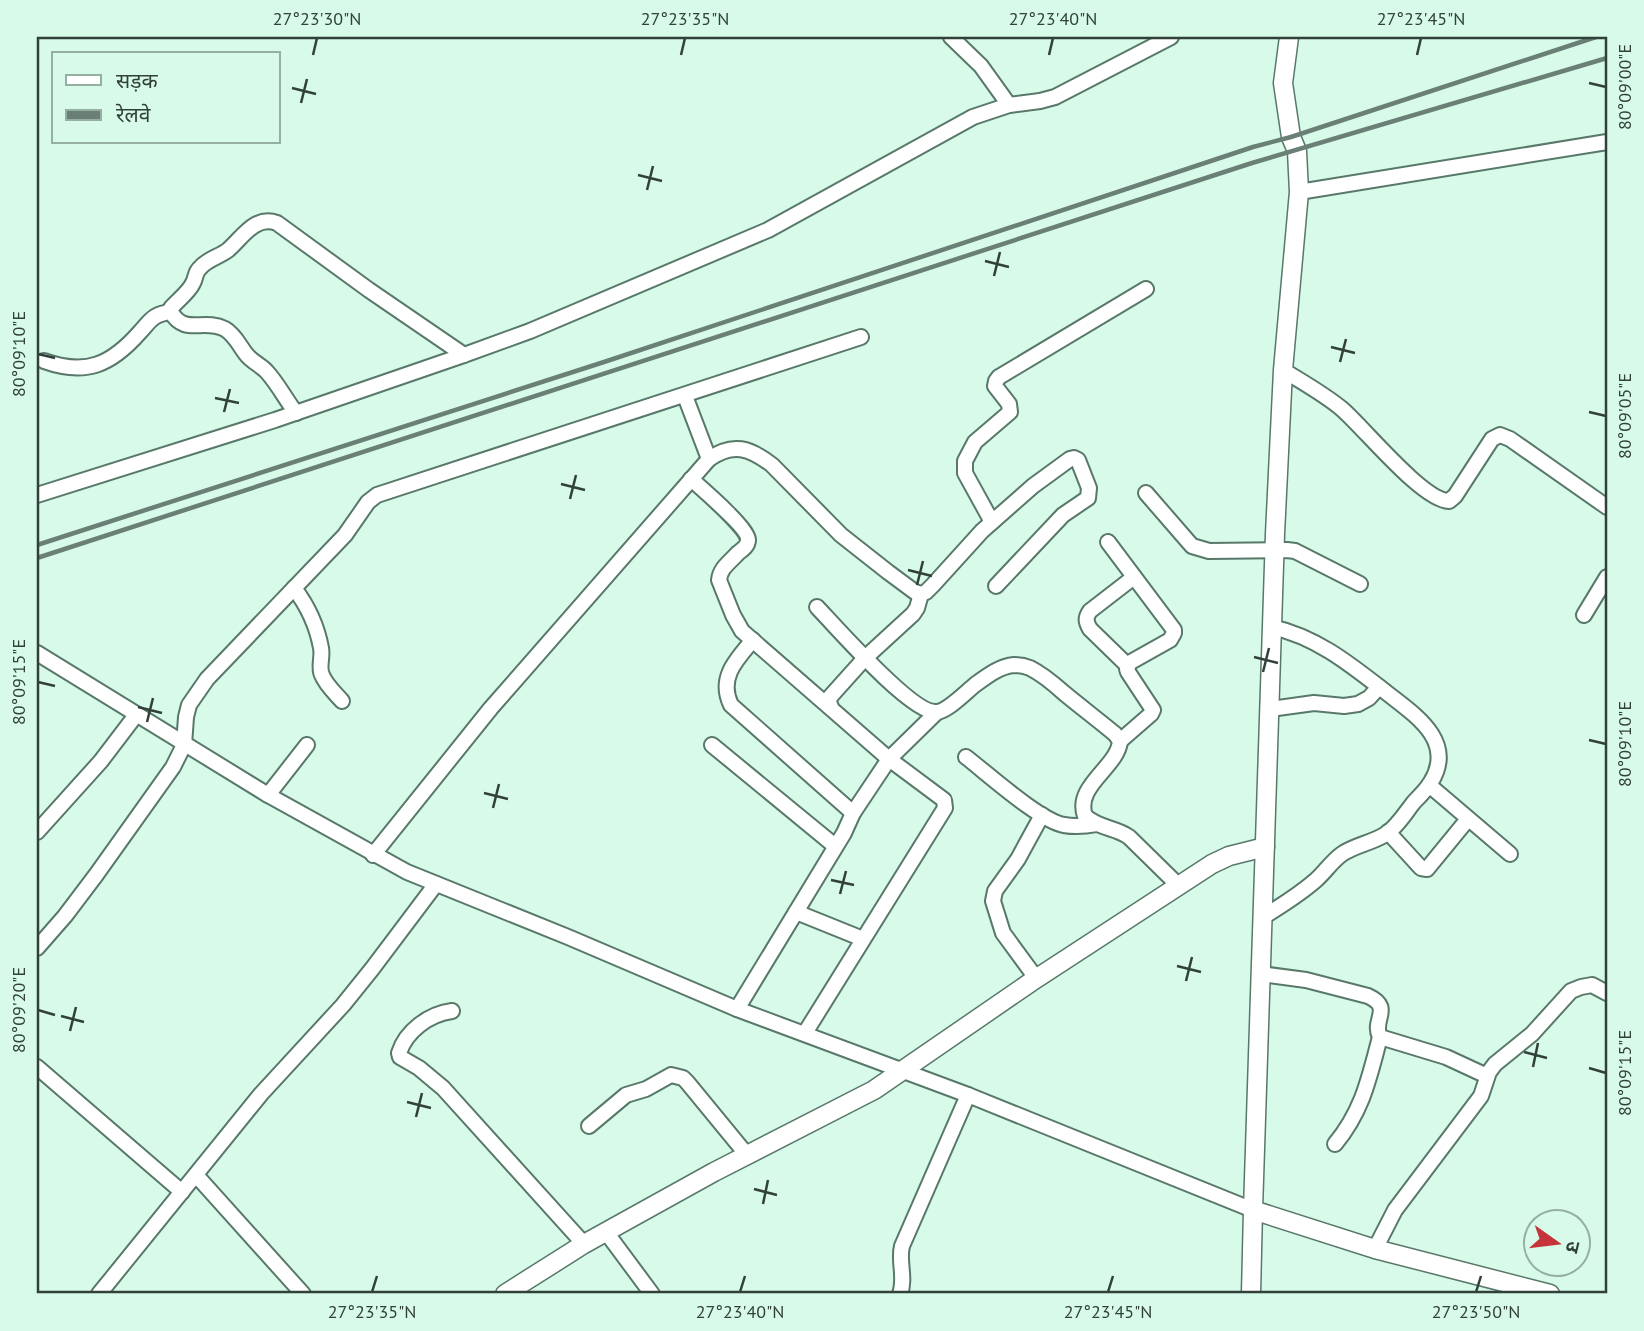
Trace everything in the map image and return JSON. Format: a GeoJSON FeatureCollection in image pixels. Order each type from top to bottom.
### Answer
{"type":"FeatureCollection","features":[{"type":"Feature","properties":{"kind":"street"},"geometry":{"type":"LineString","coordinates":[[951,37],[981,66],[1009,105]]}},
{"type":"Feature","properties":{"kind":"street"},"geometry":{"type":"LineString","coordinates":[[37,495],[296,413],[530,331],[768,230],[973,117],[1009,105],[1055,97],[1171,37]]}},
{"type":"Feature","properties":{"kind":"street"},"geometry":{"type":"LineString","coordinates":[[1251,1294],[1275,550],[1283,370],[1299,192],[1297,150],[1291,137],[1283,83],[1289,37]]}},
{"type":"Feature","properties":{"kind":"street"},"geometry":{"type":"LineString","coordinates":[[1299,192],[1607,142]]}},
{"type":"Feature","properties":{"kind":"street"},"geometry":{"type":"LineString","coordinates":[[296,413],[266,371],[251,360],[233,335],[224,328],[207,324],[184,326],[177,322],[171,312],[171,308],[193,284],[201,266],[227,251],[262,220],[277,223],[464,355]]}},
{"type":"Feature","properties":{"kind":"street"},"geometry":{"type":"LineString","coordinates":[[992,522],[965,473],[965,461],[975,442],[1010,412],[1009,404],[995,386],[996,381],[1146,289]]}},
{"type":"Feature","properties":{"kind":"street"},"geometry":{"type":"LineString","coordinates":[[44,361],[64,367],[94,366],[117,354],[153,317],[171,312]]}},
{"type":"Feature","properties":{"kind":"street"},"geometry":{"type":"LineString","coordinates":[[37,948],[65,916],[173,767],[184,745],[188,705],[206,679],[345,535],[368,502],[377,495],[861,337]]}},
{"type":"Feature","properties":{"kind":"street"},"geometry":{"type":"LineString","coordinates":[[1283,370],[1342,409],[1404,472],[1443,501],[1449,501],[1455,495],[1492,439],[1500,435],[1510,439],[1607,507]]}},
{"type":"Feature","properties":{"kind":"street"},"geometry":{"type":"LineString","coordinates":[[685,396],[709,459]]}},
{"type":"Feature","properties":{"kind":"street"},"geometry":{"type":"LineString","coordinates":[[373,855],[491,708],[691,479],[716,454],[741,448],[759,455],[772,464],[841,535],[921,594],[933,585],[982,531],[1033,486],[1070,459],[1078,460],[1089,488],[1088,498],[1063,515],[996,586]]}},
{"type":"Feature","properties":{"kind":"street"},"geometry":{"type":"LineString","coordinates":[[691,479],[746,532],[746,545],[723,568],[719,580],[742,631],[889,759],[944,800],[945,808],[805,1033]]}},
{"type":"Feature","properties":{"kind":"street"},"geometry":{"type":"LineString","coordinates":[[1146,493],[1192,546],[1209,551],[1287,550],[1301,553],[1360,584]]}},
{"type":"Feature","properties":{"kind":"street"},"geometry":{"type":"LineString","coordinates":[[1108,542],[1174,633],[1170,640],[1129,663],[1128,673],[1153,710],[1151,715],[1120,741],[1118,750],[1088,790],[1083,811],[1085,816],[1097,824],[1123,832],[1179,886]]}},
{"type":"Feature","properties":{"kind":"street"},"geometry":{"type":"LineString","coordinates":[[1128,666],[1090,629],[1086,617],[1134,577]]}},
{"type":"Feature","properties":{"kind":"street"},"geometry":{"type":"LineString","coordinates":[[1584,615],[1607,577]]}},
{"type":"Feature","properties":{"kind":"street"},"geometry":{"type":"LineString","coordinates":[[294,588],[304,601],[316,628],[321,648],[320,672],[342,701]]}},
{"type":"Feature","properties":{"kind":"street"},"geometry":{"type":"LineString","coordinates":[[831,707],[831,697],[865,658],[913,614],[921,594]]}},
{"type":"Feature","properties":{"kind":"street"},"geometry":{"type":"LineString","coordinates":[[817,607],[865,658],[902,692],[928,711],[944,710],[1003,667],[1024,666],[1047,678],[1120,741]]}},
{"type":"Feature","properties":{"kind":"street"},"geometry":{"type":"LineString","coordinates":[[1263,917],[1314,881],[1339,856],[1388,832],[1429,785],[1438,760],[1438,750],[1427,726],[1379,687],[1346,661],[1307,638],[1272,627]]}},
{"type":"Feature","properties":{"kind":"street"},"geometry":{"type":"LineString","coordinates":[[753,640],[731,668],[727,679],[726,689],[731,705],[853,813]]}},
{"type":"Feature","properties":{"kind":"street"},"geometry":{"type":"LineString","coordinates":[[37,653],[268,795],[407,872],[737,1009],[968,1095],[1252,1210],[1375,1249],[1550,1294]]}},
{"type":"Feature","properties":{"kind":"street"},"geometry":{"type":"LineString","coordinates":[[1270,709],[1314,703],[1344,706],[1358,704],[1369,698],[1379,687]]}},
{"type":"Feature","properties":{"kind":"street"},"geometry":{"type":"LineString","coordinates":[[737,1009],[853,813],[889,759],[937,712]]}},
{"type":"Feature","properties":{"kind":"street"},"geometry":{"type":"LineString","coordinates":[[37,832],[101,761],[136,715]]}},
{"type":"Feature","properties":{"kind":"street"},"geometry":{"type":"LineString","coordinates":[[268,795],[307,745]]}},
{"type":"Feature","properties":{"kind":"street"},"geometry":{"type":"LineString","coordinates":[[712,745],[835,846]]}},
{"type":"Feature","properties":{"kind":"street"},"geometry":{"type":"LineString","coordinates":[[966,757],[1042,815],[1058,824],[1097,824]]}},
{"type":"Feature","properties":{"kind":"street"},"geometry":{"type":"LineString","coordinates":[[1429,785],[1510,854]]}},
{"type":"Feature","properties":{"kind":"street"},"geometry":{"type":"LineString","coordinates":[[1036,978],[1003,933],[994,908],[993,896],[1018,859],[1042,815]]}},
{"type":"Feature","properties":{"kind":"street"},"geometry":{"type":"LineString","coordinates":[[1388,832],[1421,868],[1427,869],[1468,819]]}},
{"type":"Feature","properties":{"kind":"street"},"geometry":{"type":"LineString","coordinates":[[505,1294],[584,1244],[747,1155],[874,1090],[1036,978],[1212,864],[1229,856],[1265,847]]}},
{"type":"Feature","properties":{"kind":"street"},"geometry":{"type":"LineString","coordinates":[[99,1294],[261,1094],[350,996],[436,884]]}},
{"type":"Feature","properties":{"kind":"street"},"geometry":{"type":"LineString","coordinates":[[796,912],[863,939]]}},
{"type":"Feature","properties":{"kind":"street"},"geometry":{"type":"LineString","coordinates":[[1261,975],[1330,985],[1368,996],[1380,1004],[1377,1031],[1380,1037],[1364,1095],[1354,1118],[1335,1144]]}},
{"type":"Feature","properties":{"kind":"street"},"geometry":{"type":"LineString","coordinates":[[1375,1249],[1395,1210],[1481,1096],[1487,1076],[1495,1065],[1532,1034],[1571,991],[1592,985],[1607,993]]}},
{"type":"Feature","properties":{"kind":"street"},"geometry":{"type":"LineString","coordinates":[[452,1011],[433,1016],[413,1030],[401,1047],[400,1057],[419,1068],[443,1088],[584,1244]]}},
{"type":"Feature","properties":{"kind":"street"},"geometry":{"type":"LineString","coordinates":[[1380,1037],[1447,1057],[1487,1076]]}},
{"type":"Feature","properties":{"kind":"street"},"geometry":{"type":"LineString","coordinates":[[37,1067],[182,1192]]}},
{"type":"Feature","properties":{"kind":"street"},"geometry":{"type":"LineString","coordinates":[[589,1126],[626,1095],[646,1089],[671,1075],[678,1075],[687,1082],[747,1155]]}},
{"type":"Feature","properties":{"kind":"street"},"geometry":{"type":"LineString","coordinates":[[901,1294],[904,1279],[902,1246],[968,1095]]}},
{"type":"Feature","properties":{"kind":"street"},"geometry":{"type":"LineString","coordinates":[[196,1175],[303,1294]]}},
{"type":"Feature","properties":{"kind":"street"},"geometry":{"type":"LineString","coordinates":[[606,1232],[652,1294]]}},
{"type":"Feature","properties":{"kind":"railway"},"geometry":{"type":"LineString","coordinates":[[37,545],[1596,37]]}},
{"type":"Feature","properties":{"kind":"railway"},"geometry":{"type":"LineString","coordinates":[[37,558],[1252,163],[1607,58]]}}]}
